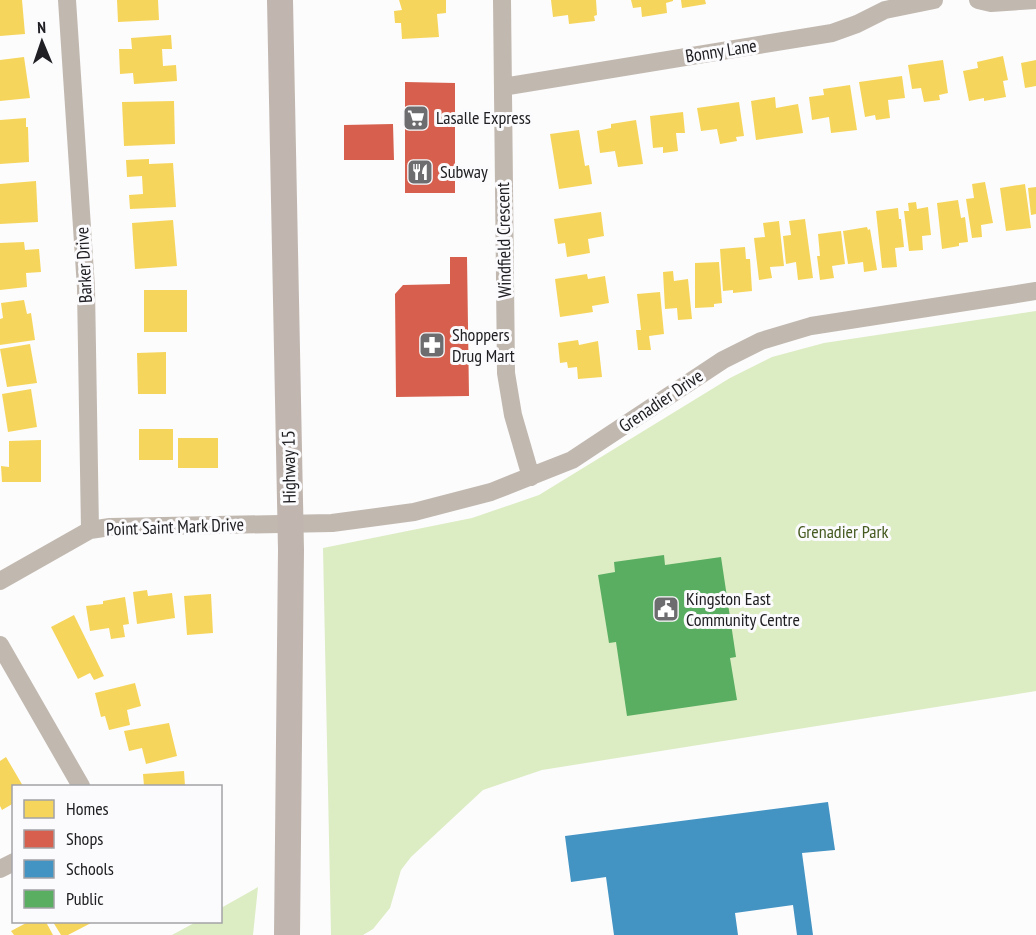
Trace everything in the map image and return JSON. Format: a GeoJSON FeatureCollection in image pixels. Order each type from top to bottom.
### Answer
{"type":"FeatureCollection","features":[{"type":"Feature","properties":{"kind":"main road","name":"Highway 15"},"geometry":{"type":"LineString","coordinates":[[280,0],[291,524],[287,935]]}},
{"type":"Feature","properties":{"kind":"street","name":"Barker Drive"},"geometry":{"type":"LineString","coordinates":[[67,0],[86,288],[90,530]]}},
{"type":"Feature","properties":{"kind":"street","name":"Windfield Crescent"},"geometry":{"type":"LineString","coordinates":[[502,0],[506,373],[513,415],[531,477]]}},
{"type":"Feature","properties":{"kind":"street","name":"Bonny Lane"},"geometry":{"type":"LineString","coordinates":[[503,87],[832,33],[885,10],[934,0]]}},
{"type":"Feature","properties":{"kind":"street"},"geometry":{"type":"LineString","coordinates":[[978,0],[991,3],[1036,0]]}},
{"type":"Feature","properties":{"kind":"street","name":"Grenadier Drive"},"geometry":{"type":"LineString","coordinates":[[291,524],[332,523],[414,512],[491,492],[531,477],[572,460],[723,360],[761,340],[811,326],[1036,291]]}},
{"type":"Feature","properties":{"kind":"street","name":"Point Saint Mark Drive"},"geometry":{"type":"LineString","coordinates":[[0,581],[90,530],[110,527],[291,524]]}},
{"type":"Feature","properties":{"kind":"street"},"geometry":{"type":"LineString","coordinates":[[0,645],[80,785]]}},
{"type":"Feature","properties":{"kind":"green space","name":"Grenadier Park"},"geometry":{"type":"Polygon","coordinates":[[[1036,311],[1036,691],[542,770],[483,790],[411,857],[401,870],[390,908],[373,929],[363,935],[331,935],[323,548],[472,518],[539,495],[730,378],[772,357],[824,343],[1036,311]]]}},
{"type":"Feature","properties":{"kind":"green space"},"geometry":{"type":"Polygon","coordinates":[[[258,887],[253,935],[172,935],[194,923],[222,923],[222,907],[258,887]]]}},
{"type":"Feature","properties":{"kind":"building: Homes"},"geometry":{"type":"Polygon","coordinates":[[[0,0],[22,0],[25,34],[0,36],[0,0]]]}},
{"type":"Feature","properties":{"kind":"building: Homes"},"geometry":{"type":"Polygon","coordinates":[[[117,0],[158,0],[159,20],[118,22],[117,0]]]}},
{"type":"Feature","properties":{"kind":"building: Homes"},"geometry":{"type":"Polygon","coordinates":[[[399,0],[446,0],[446,13],[437,14],[439,37],[402,39],[401,23],[395,23],[394,11],[402,10],[399,0]]]}},
{"type":"Feature","properties":{"kind":"building: Homes"},"geometry":{"type":"Polygon","coordinates":[[[551,0],[596,0],[595,21],[569,24],[568,15],[553,17],[551,0]]]}},
{"type":"Feature","properties":{"kind":"building: Homes"},"geometry":{"type":"Polygon","coordinates":[[[631,0],[673,1],[666,3],[667,13],[642,17],[641,7],[633,8],[631,0]]]}},
{"type":"Feature","properties":{"kind":"building: Homes"},"geometry":{"type":"Polygon","coordinates":[[[681,0],[705,0],[706,4],[682,8],[681,0]]]}},
{"type":"Feature","properties":{"kind":"building: Homes"},"geometry":{"type":"Polygon","coordinates":[[[171,35],[172,49],[162,49],[163,66],[176,65],[177,81],[134,84],[133,73],[120,74],[119,49],[132,49],[131,38],[171,35]]]}},
{"type":"Feature","properties":{"kind":"building: Homes"},"geometry":{"type":"Polygon","coordinates":[[[1003,56],[1008,80],[1003,81],[1006,97],[969,101],[963,71],[978,68],[977,62],[1003,56]]]}},
{"type":"Feature","properties":{"kind":"building: Homes"},"geometry":{"type":"Polygon","coordinates":[[[24,57],[30,98],[0,101],[0,60],[24,57]]]}},
{"type":"Feature","properties":{"kind":"building: Homes"},"geometry":{"type":"Polygon","coordinates":[[[943,60],[948,93],[939,95],[940,100],[924,102],[921,88],[912,89],[908,65],[943,60]]]}},
{"type":"Feature","properties":{"kind":"building: Homes"},"geometry":{"type":"Polygon","coordinates":[[[1036,60],[1036,86],[1025,88],[1021,63],[1036,60]]]}},
{"type":"Feature","properties":{"kind":"building: Homes"},"geometry":{"type":"Polygon","coordinates":[[[902,76],[905,98],[888,100],[890,118],[876,120],[875,115],[865,117],[859,82],[902,76]]]}},
{"type":"Feature","properties":{"kind":"building: Homes"},"geometry":{"type":"Polygon","coordinates":[[[850,85],[857,130],[831,133],[829,117],[812,120],[809,97],[824,95],[823,89],[850,85]]]}},
{"type":"Feature","properties":{"kind":"building: Homes"},"geometry":{"type":"Polygon","coordinates":[[[775,97],[776,108],[798,104],[803,133],[756,140],[751,101],[775,97]]]}},
{"type":"Feature","properties":{"kind":"building: Homes"},"geometry":{"type":"Polygon","coordinates":[[[174,101],[175,144],[124,146],[122,102],[174,101]]]}},
{"type":"Feature","properties":{"kind":"building: Homes"},"geometry":{"type":"Polygon","coordinates":[[[739,102],[744,136],[736,137],[737,141],[720,144],[717,129],[701,131],[697,108],[739,102]]]}},
{"type":"Feature","properties":{"kind":"building: Homes"},"geometry":{"type":"Polygon","coordinates":[[[683,112],[685,133],[676,133],[678,151],[663,153],[663,147],[653,148],[650,116],[683,112]]]}},
{"type":"Feature","properties":{"kind":"building: Homes"},"geometry":{"type":"Polygon","coordinates":[[[26,118],[29,162],[0,164],[0,120],[26,118]]]}},
{"type":"Feature","properties":{"kind":"building: Homes"},"geometry":{"type":"Polygon","coordinates":[[[636,120],[643,164],[618,167],[615,151],[600,153],[597,131],[611,128],[611,124],[636,120]]]}},
{"type":"Feature","properties":{"kind":"building: Homes"},"geometry":{"type":"Polygon","coordinates":[[[579,130],[585,166],[589,165],[592,184],[559,189],[550,134],[579,130]]]}},
{"type":"Feature","properties":{"kind":"building: Homes"},"geometry":{"type":"Polygon","coordinates":[[[149,159],[149,164],[173,163],[176,207],[130,209],[129,195],[143,194],[142,176],[127,177],[126,160],[149,159]]]}},
{"type":"Feature","properties":{"kind":"building: Homes"},"geometry":{"type":"Polygon","coordinates":[[[36,181],[38,222],[0,224],[0,184],[36,181]]]}},
{"type":"Feature","properties":{"kind":"building: Homes"},"geometry":{"type":"Polygon","coordinates":[[[985,182],[993,223],[981,225],[982,237],[972,238],[966,199],[974,198],[972,184],[985,182]]]}},
{"type":"Feature","properties":{"kind":"building: Homes"},"geometry":{"type":"Polygon","coordinates":[[[1025,184],[1031,228],[1006,231],[1000,188],[1025,184]]]}},
{"type":"Feature","properties":{"kind":"building: Homes"},"geometry":{"type":"Polygon","coordinates":[[[1036,187],[1036,214],[1031,215],[1028,188],[1036,187]]]}},
{"type":"Feature","properties":{"kind":"building: Homes"},"geometry":{"type":"Polygon","coordinates":[[[958,200],[961,218],[965,217],[968,242],[942,249],[937,203],[958,200]]]}},
{"type":"Feature","properties":{"kind":"building: Homes"},"geometry":{"type":"Polygon","coordinates":[[[916,202],[917,209],[928,207],[931,235],[922,236],[923,250],[909,251],[904,211],[909,211],[908,203],[916,202]]]}},
{"type":"Feature","properties":{"kind":"building: Homes"},"geometry":{"type":"Polygon","coordinates":[[[898,208],[904,247],[895,248],[897,267],[882,268],[876,211],[898,208]]]}},
{"type":"Feature","properties":{"kind":"building: Homes"},"geometry":{"type":"Polygon","coordinates":[[[601,212],[604,236],[588,239],[590,253],[567,257],[565,243],[558,244],[554,219],[601,212]]]}},
{"type":"Feature","properties":{"kind":"building: Homes"},"geometry":{"type":"Polygon","coordinates":[[[805,219],[813,278],[798,280],[796,262],[786,264],[783,236],[791,235],[789,221],[805,219]]]}},
{"type":"Feature","properties":{"kind":"building: Homes"},"geometry":{"type":"Polygon","coordinates":[[[173,220],[177,266],[135,269],[132,223],[173,220]]]}},
{"type":"Feature","properties":{"kind":"building: Homes"},"geometry":{"type":"Polygon","coordinates":[[[779,221],[784,266],[770,267],[772,278],[759,280],[754,238],[765,237],[763,223],[779,221]]]}},
{"type":"Feature","properties":{"kind":"building: Homes"},"geometry":{"type":"Polygon","coordinates":[[[867,227],[868,230],[870,229],[877,270],[864,272],[863,262],[848,264],[843,231],[867,227]]]}},
{"type":"Feature","properties":{"kind":"building: Homes"},"geometry":{"type":"Polygon","coordinates":[[[841,231],[845,264],[832,266],[834,278],[820,280],[817,256],[820,256],[818,234],[841,231]]]}},
{"type":"Feature","properties":{"kind":"building: Homes"},"geometry":{"type":"Polygon","coordinates":[[[24,242],[25,250],[39,249],[41,272],[26,273],[27,287],[0,290],[0,243],[24,242]]]}},
{"type":"Feature","properties":{"kind":"building: Homes"},"geometry":{"type":"Polygon","coordinates":[[[745,247],[746,259],[750,259],[752,291],[733,293],[733,290],[723,291],[720,249],[745,247]]]}},
{"type":"Feature","properties":{"kind":"building: Homes"},"geometry":{"type":"Polygon","coordinates":[[[719,262],[722,303],[714,304],[714,307],[695,308],[695,263],[719,262]]]}},
{"type":"Feature","properties":{"kind":"building: Homes"},"geometry":{"type":"Polygon","coordinates":[[[673,271],[674,281],[688,279],[692,319],[678,320],[677,308],[665,309],[663,272],[673,271]]]}},
{"type":"Feature","properties":{"kind":"building: Homes"},"geometry":{"type":"Polygon","coordinates":[[[587,274],[588,279],[605,276],[609,303],[592,306],[593,312],[560,317],[555,279],[587,274]]]}},
{"type":"Feature","properties":{"kind":"building: Homes"},"geometry":{"type":"Polygon","coordinates":[[[144,290],[187,290],[187,332],[144,332],[144,290]]]}},
{"type":"Feature","properties":{"kind":"building: Homes"},"geometry":{"type":"Polygon","coordinates":[[[660,292],[664,334],[649,336],[651,350],[638,350],[636,330],[641,330],[637,294],[660,292]]]}},
{"type":"Feature","properties":{"kind":"building: Homes"},"geometry":{"type":"Polygon","coordinates":[[[24,300],[27,314],[31,313],[35,340],[0,345],[0,319],[3,318],[1,303],[24,300]]]}},
{"type":"Feature","properties":{"kind":"building: Homes"},"geometry":{"type":"Polygon","coordinates":[[[578,340],[579,345],[598,341],[602,377],[578,379],[577,367],[568,368],[567,362],[560,363],[558,343],[578,340]]]}},
{"type":"Feature","properties":{"kind":"building: Homes"},"geometry":{"type":"Polygon","coordinates":[[[30,344],[37,383],[7,387],[0,349],[30,344]]]}},
{"type":"Feature","properties":{"kind":"building: Homes"},"geometry":{"type":"Polygon","coordinates":[[[166,352],[166,394],[138,394],[137,353],[166,352]]]}},
{"type":"Feature","properties":{"kind":"building: Homes"},"geometry":{"type":"Polygon","coordinates":[[[31,389],[37,427],[8,432],[2,394],[31,389]]]}},
{"type":"Feature","properties":{"kind":"building: Homes"},"geometry":{"type":"Polygon","coordinates":[[[139,429],[173,429],[173,460],[139,460],[139,429]]]}},
{"type":"Feature","properties":{"kind":"building: Homes"},"geometry":{"type":"Polygon","coordinates":[[[178,438],[218,438],[218,468],[178,468],[178,438]]]}},
{"type":"Feature","properties":{"kind":"building: Homes"},"geometry":{"type":"Polygon","coordinates":[[[41,440],[41,482],[2,482],[1,466],[9,467],[9,441],[41,440]]]}},
{"type":"Feature","properties":{"kind":"building: Homes"},"geometry":{"type":"Polygon","coordinates":[[[147,590],[148,596],[172,593],[175,618],[137,624],[133,592],[147,590]]]}},
{"type":"Feature","properties":{"kind":"building: Homes"},"geometry":{"type":"Polygon","coordinates":[[[211,594],[213,633],[187,635],[184,596],[211,594]]]}},
{"type":"Feature","properties":{"kind":"building: Homes"},"geometry":{"type":"Polygon","coordinates":[[[125,597],[129,624],[123,625],[125,637],[111,639],[109,628],[90,631],[86,606],[103,604],[103,601],[125,597]]]}},
{"type":"Feature","properties":{"kind":"building: Homes"},"geometry":{"type":"Polygon","coordinates":[[[74,615],[104,676],[94,680],[90,673],[78,679],[51,627],[74,615]]]}},
{"type":"Feature","properties":{"kind":"building: Homes"},"geometry":{"type":"Polygon","coordinates":[[[135,683],[141,706],[127,710],[130,725],[109,730],[105,716],[101,717],[95,693],[135,683]]]}},
{"type":"Feature","properties":{"kind":"building: Homes"},"geometry":{"type":"Polygon","coordinates":[[[169,723],[177,756],[146,764],[142,748],[129,751],[124,731],[169,723]]]}},
{"type":"Feature","properties":{"kind":"building: Homes"},"geometry":{"type":"Polygon","coordinates":[[[6,757],[22,785],[12,785],[12,804],[2,810],[0,806],[0,761],[6,757]]]}},
{"type":"Feature","properties":{"kind":"building: Homes"},"geometry":{"type":"Polygon","coordinates":[[[184,771],[185,785],[144,785],[143,774],[184,771]]]}},
{"type":"Feature","properties":{"kind":"building: Homes"},"geometry":{"type":"Polygon","coordinates":[[[26,923],[47,923],[53,935],[14,935],[11,931],[26,923]]]}},
{"type":"Feature","properties":{"kind":"building: Homes"},"geometry":{"type":"Polygon","coordinates":[[[54,923],[91,923],[68,935],[61,935],[54,923]]]}},
{"type":"Feature","properties":{"kind":"building: Shops"},"geometry":{"type":"Polygon","coordinates":[[[405,82],[455,83],[455,193],[405,193],[405,82]]]}},
{"type":"Feature","properties":{"kind":"building: Shops"},"geometry":{"type":"Polygon","coordinates":[[[393,124],[394,160],[344,160],[344,125],[393,124]]]}},
{"type":"Feature","properties":{"kind":"building: Shops","name":"Shoppers Drug Mart"},"geometry":{"type":"Polygon","coordinates":[[[450,257],[467,257],[469,396],[396,397],[395,294],[403,285],[450,284],[450,257]]]}},
{"type":"Feature","properties":{"kind":"building: Schools"},"geometry":{"type":"Polygon","coordinates":[[[828,802],[835,850],[802,853],[813,935],[797,935],[793,905],[735,913],[738,935],[614,935],[606,877],[571,882],[565,836],[828,802]]]}},
{"type":"Feature","properties":{"kind":"building: Public","name":"Kingston East Community Centre"},"geometry":{"type":"Polygon","coordinates":[[[664,555],[665,565],[721,557],[736,657],[730,658],[737,700],[627,716],[616,642],[609,643],[598,575],[615,572],[614,562],[664,555]]]}},
{"type":"Feature","properties":{"kind":"place","name":"Lasalle Express"},"geometry":{"type":"Point","coordinates":[416,118]}},
{"type":"Feature","properties":{"kind":"place","name":"Subway"},"geometry":{"type":"Point","coordinates":[420,172]}},
{"type":"Feature","properties":{"kind":"place","name":"Shoppers Drug Mart"},"geometry":{"type":"Point","coordinates":[432,345]}},
{"type":"Feature","properties":{"kind":"place","name":"Kingston East Community Centre"},"geometry":{"type":"Point","coordinates":[666,609]}}]}
